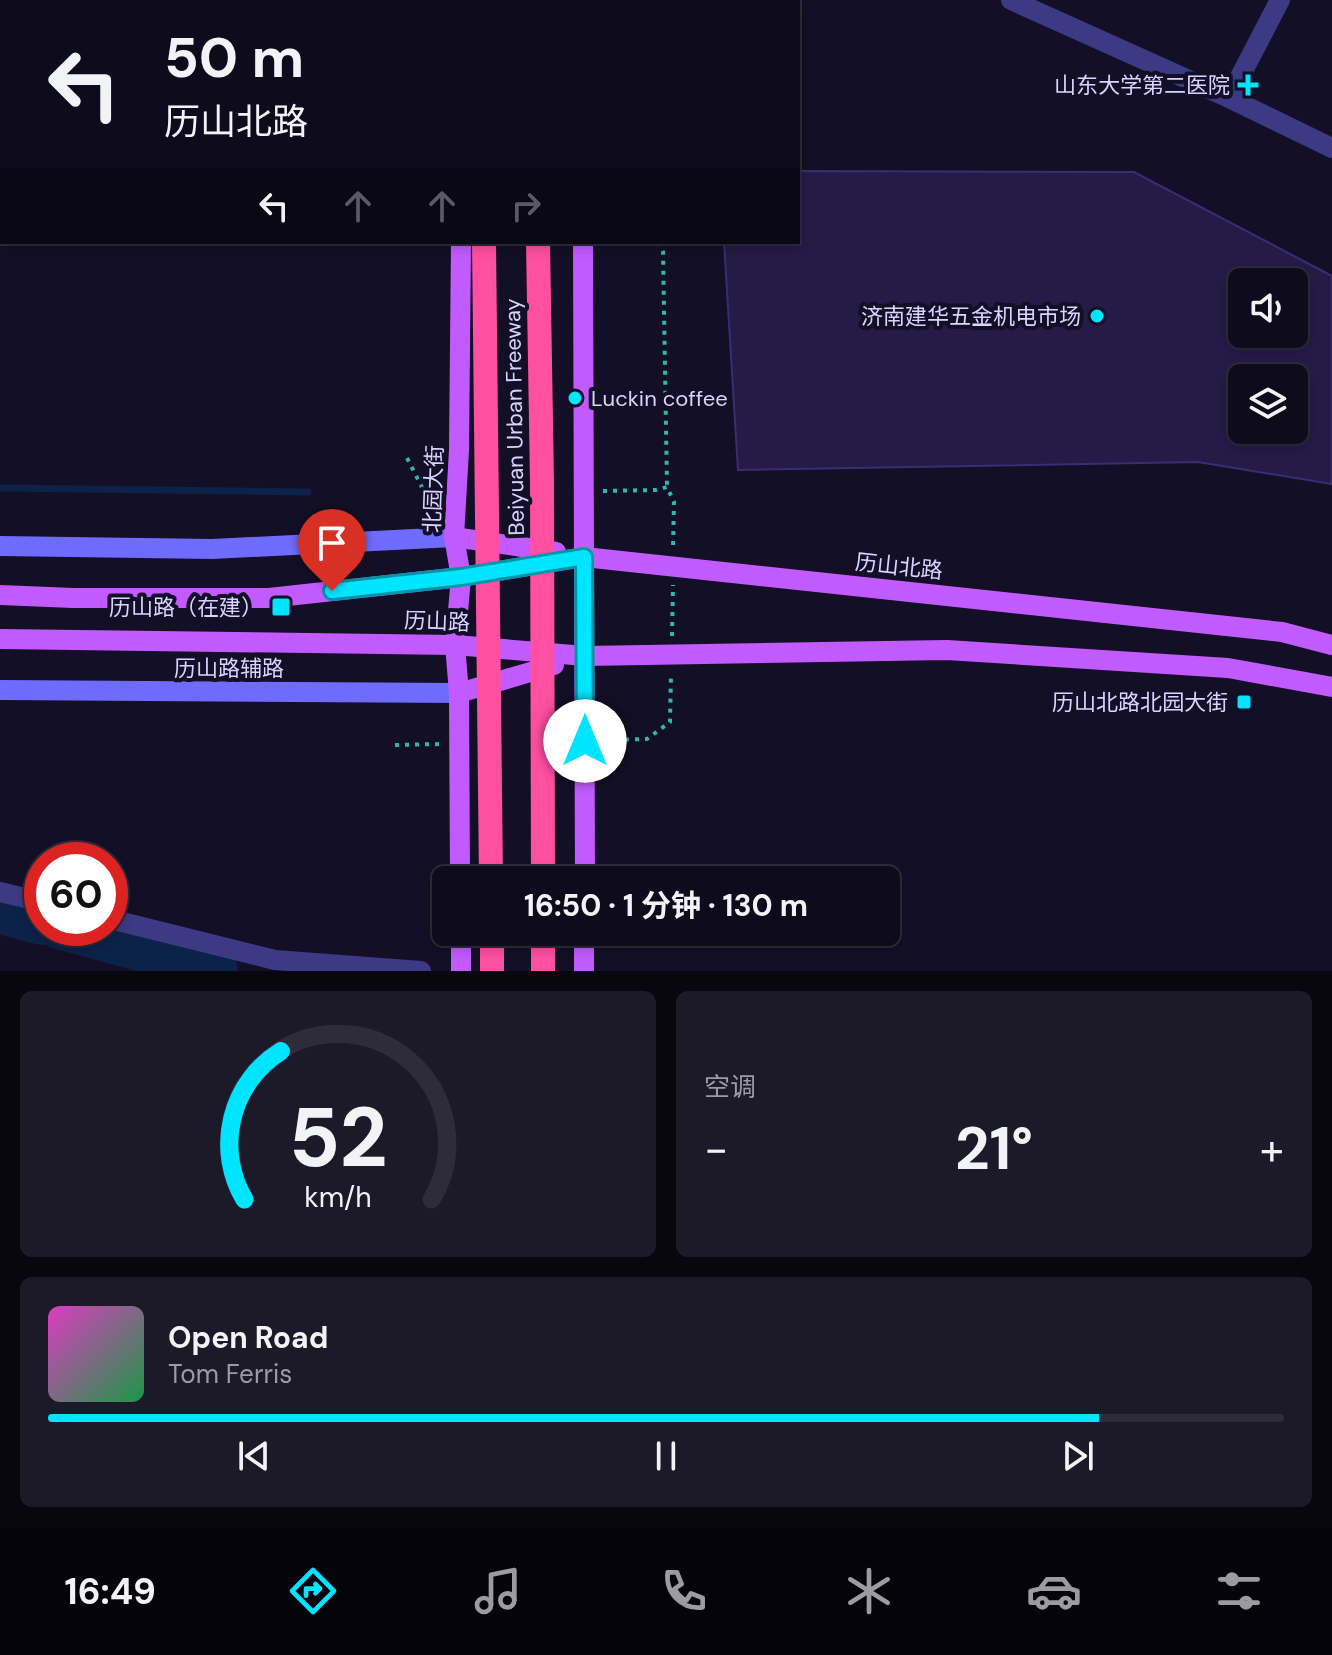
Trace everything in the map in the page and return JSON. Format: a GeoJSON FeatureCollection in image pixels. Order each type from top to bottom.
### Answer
{"type":"FeatureCollection","features":[{"type":"Feature","properties":{"kind":"highway","name":"Beiyuan Urban Freeway"},"geometry":{"type":"LineString","coordinates":[[484,244],[491,866]]}},
{"type":"Feature","properties":{"kind":"highway","name":"Beiyuan Urban Freeway"},"geometry":{"type":"LineString","coordinates":[[538,244],[543,866]]}},
{"type":"Feature","properties":{"kind":"highway"},"geometry":{"type":"LineString","coordinates":[[492,946],[492,971]]}},
{"type":"Feature","properties":{"kind":"highway"},"geometry":{"type":"LineString","coordinates":[[543,946],[543,971]]}},
{"type":"Feature","properties":{"kind":"main road","name":"北园大街"},"geometry":{"type":"LineString","coordinates":[[460,866],[459,693],[455,645],[461,577],[454,537],[459,450],[461,244]]}},
{"type":"Feature","properties":{"kind":"main road"},"geometry":{"type":"LineString","coordinates":[[583,244],[585,866]]}},
{"type":"Feature","properties":{"kind":"main road"},"geometry":{"type":"LineString","coordinates":[[454,537],[584,557]]}},
{"type":"Feature","properties":{"kind":"main road","name":"历山北路"},"geometry":{"type":"LineString","coordinates":[[461,577],[584,557],[1282,632],[1332,645]]}},
{"type":"Feature","properties":{"kind":"main road","name":"历山路"},"geometry":{"type":"LineString","coordinates":[[0,595],[269,598],[461,577]]}},
{"type":"Feature","properties":{"kind":"main road","name":"历山路"},"geometry":{"type":"LineString","coordinates":[[0,639],[455,645],[585,656]]}},
{"type":"Feature","properties":{"kind":"main road"},"geometry":{"type":"LineString","coordinates":[[459,693],[585,656],[947,650],[1228,668],[1332,687]]}},
{"type":"Feature","properties":{"kind":"main road"},"geometry":{"type":"LineString","coordinates":[[461,946],[461,971]]}},
{"type":"Feature","properties":{"kind":"main road"},"geometry":{"type":"LineString","coordinates":[[584,946],[584,971]]}},
{"type":"Feature","properties":{"kind":"street"},"geometry":{"type":"LineString","coordinates":[[1011,0],[1332,148]]}},
{"type":"Feature","properties":{"kind":"street"},"geometry":{"type":"LineString","coordinates":[[1229,98],[1280,0]]}},
{"type":"Feature","properties":{"kind":"street"},"geometry":{"type":"LineString","coordinates":[[0,546],[212,549],[454,537]]}},
{"type":"Feature","properties":{"kind":"street","name":"历山路辅路"},"geometry":{"type":"LineString","coordinates":[[0,690],[459,693]]}},
{"type":"Feature","properties":{"kind":"street"},"geometry":{"type":"LineString","coordinates":[[0,892],[24,898]]}},
{"type":"Feature","properties":{"kind":"street"},"geometry":{"type":"LineString","coordinates":[[128,923],[275,960],[421,971]]}},
{"type":"Feature","properties":{"kind":"path"},"geometry":{"type":"LineString","coordinates":[[647,739],[670,722],[674,502],[667,487],[663,252],[659,244]]}},
{"type":"Feature","properties":{"kind":"path"},"geometry":{"type":"LineString","coordinates":[[656,490],[667,487]]}},
{"type":"Feature","properties":{"kind":"building"},"geometry":{"type":"Polygon","coordinates":[[[800,171],[1134,172],[1332,276],[1332,484],[1198,462],[738,470],[724,244],[800,244],[800,171]]]}},
{"type":"Feature","properties":{"kind":"waterway"},"geometry":{"type":"LineString","coordinates":[[0,488],[308,492]]}},
{"type":"Feature","properties":{"kind":"waterway"},"geometry":{"type":"LineString","coordinates":[[0,913],[24,919]]}},
{"type":"Feature","properties":{"kind":"waterway"},"geometry":{"type":"LineString","coordinates":[[125,946],[217,971]]}},
{"type":"Feature","properties":{"kind":"place","name":"山东大学第二医院"},"geometry":{"type":"Point","coordinates":[1248,85]}},
{"type":"Feature","properties":{"kind":"place","name":"济南建华五金机电市场"},"geometry":{"type":"Point","coordinates":[1097,316]}},
{"type":"Feature","properties":{"kind":"place","name":"Luckin coffee"},"geometry":{"type":"Point","coordinates":[575,398]}},
{"type":"Feature","properties":{"kind":"place","name":"历山路（在建）"},"geometry":{"type":"Point","coordinates":[281,607]}},
{"type":"Feature","properties":{"kind":"place","name":"历山北路北园大街"},"geometry":{"type":"Point","coordinates":[1244,702]}},
{"type":"Feature","properties":{"kind":"route"},"geometry":{"type":"LineString","coordinates":[[332,591],[461,577],[584,557],[585,741]]}}]}
